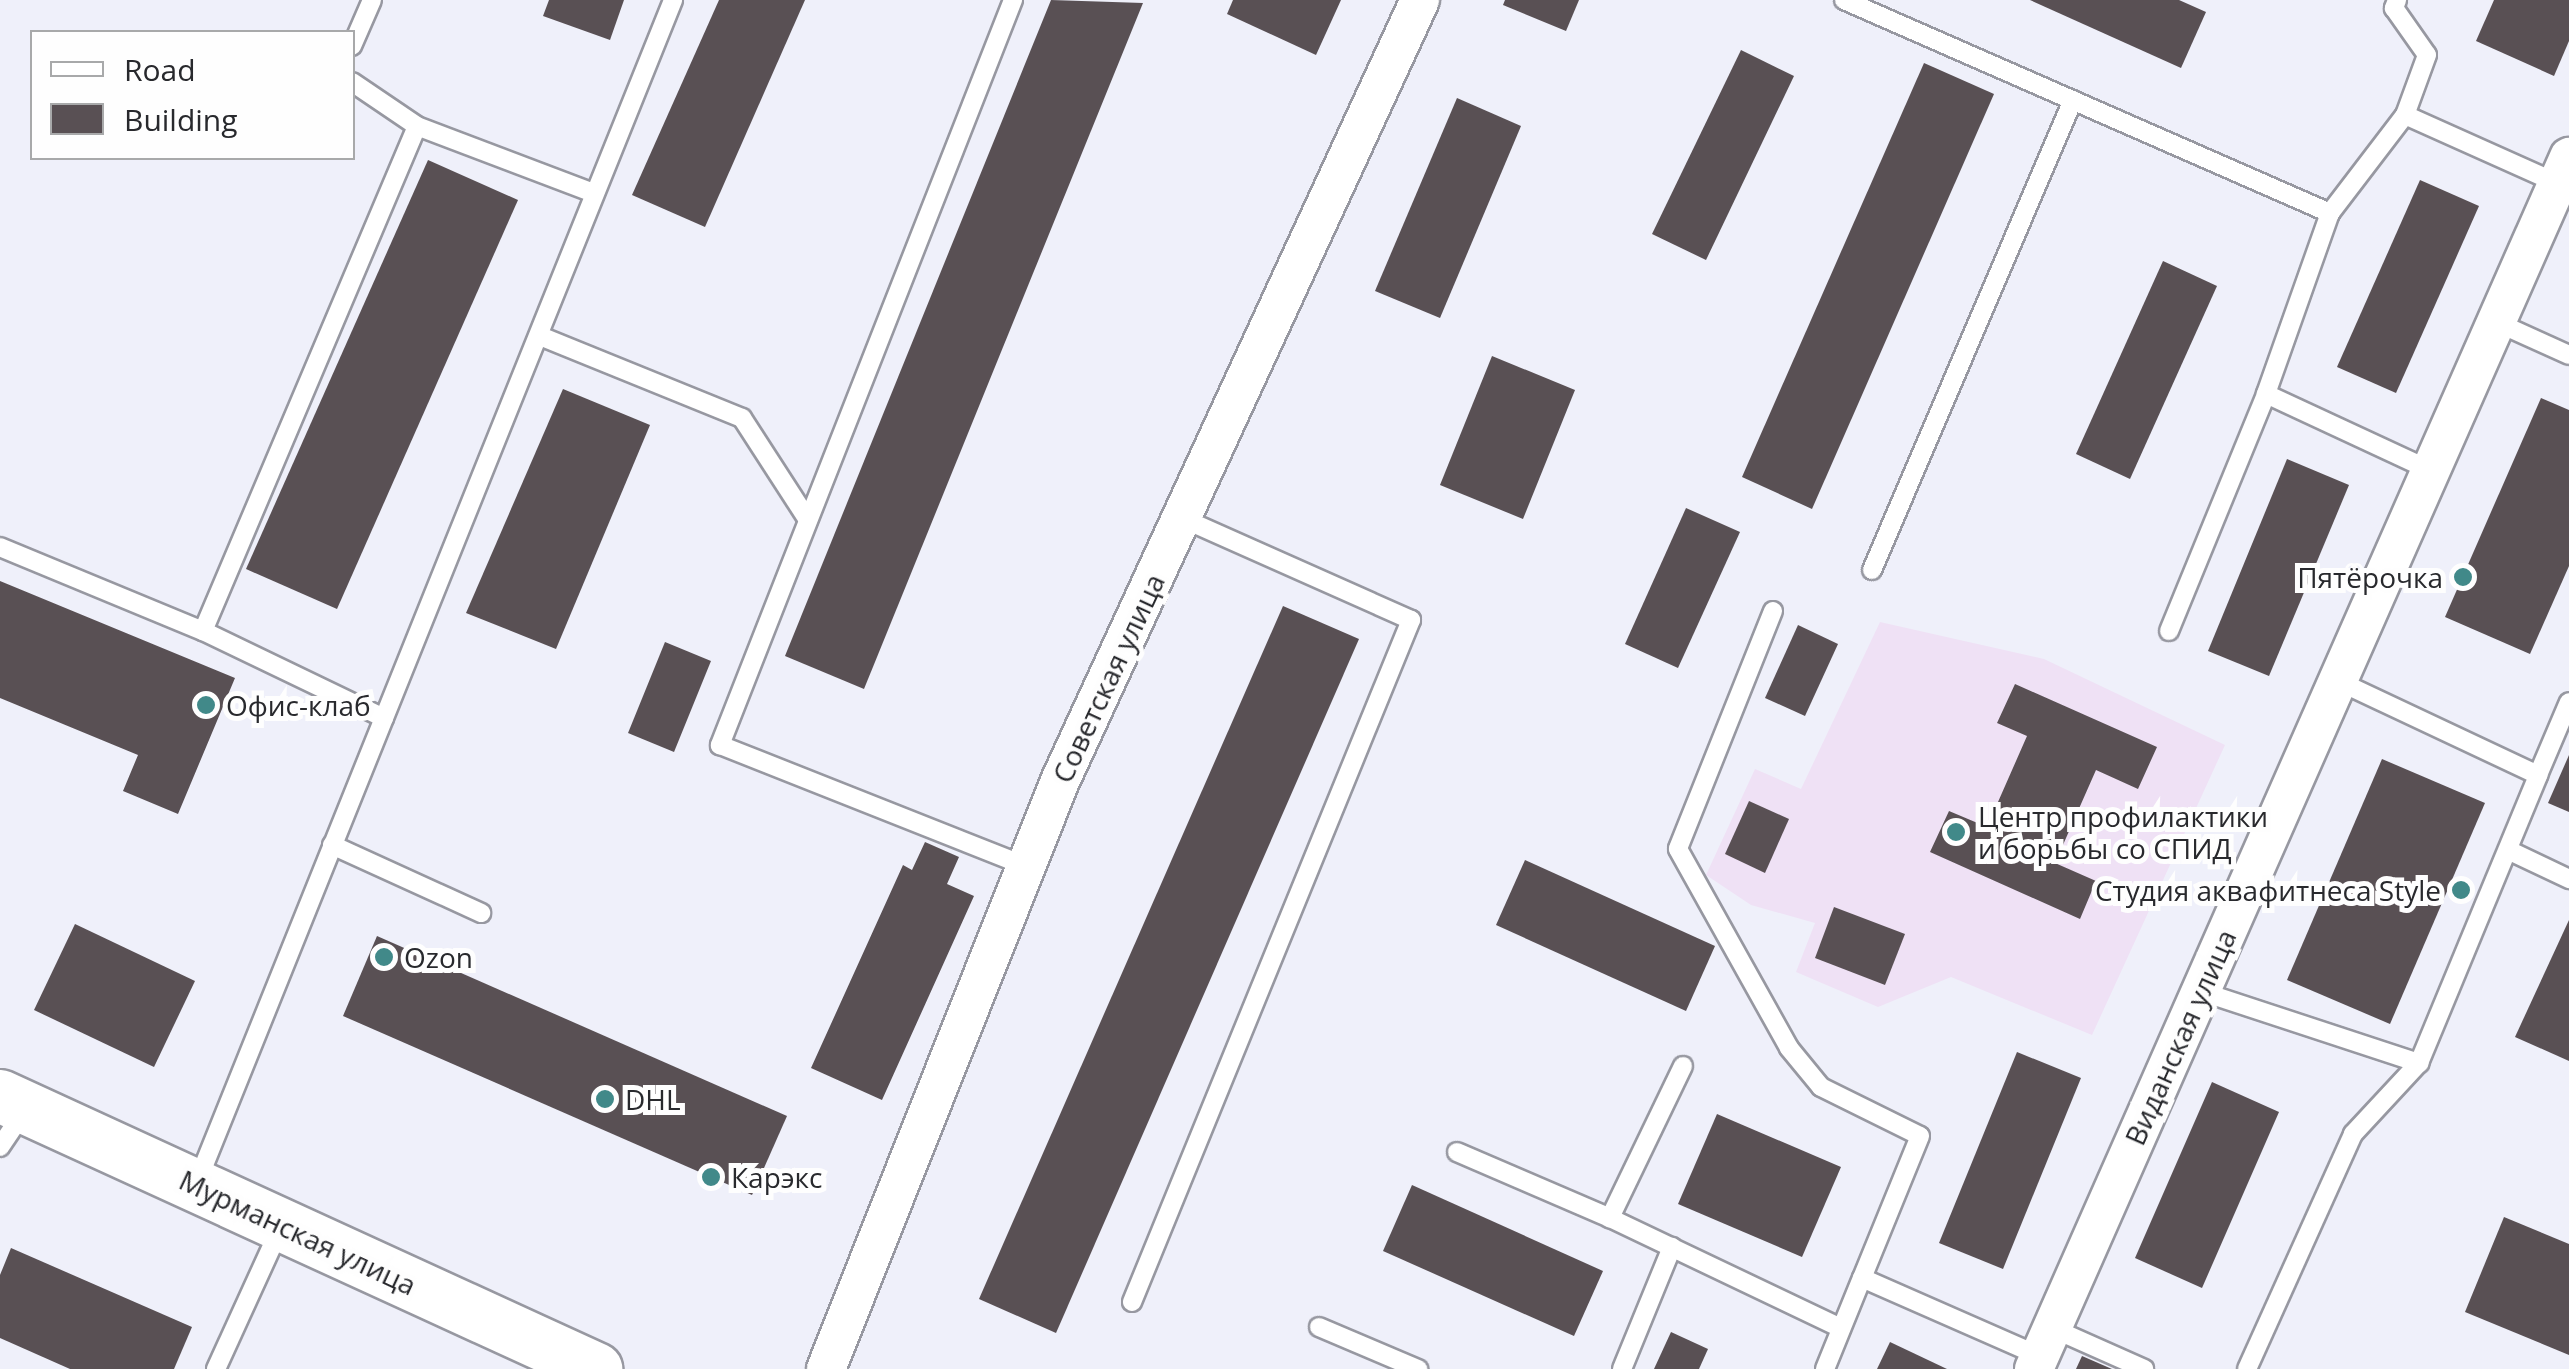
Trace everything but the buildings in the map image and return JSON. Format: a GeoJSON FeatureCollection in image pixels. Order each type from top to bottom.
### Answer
{"type":"FeatureCollection","features":[{"type":"Feature","properties":{"kind":"street","name":"Советская улица"},"geometry":{"type":"LineString","coordinates":[[826,1369],[1026,866],[1420,0]]}},
{"type":"Feature","properties":{"kind":"street","name":"Виданская улица"},"geometry":{"type":"LineString","coordinates":[[2042,1351],[2563,170]]}},
{"type":"Feature","properties":{"kind":"street","name":"Мурманская улица"},"geometry":{"type":"LineString","coordinates":[[8,1117],[196,1185],[596,1369]]}},
{"type":"Feature","properties":{"kind":"lane"},"geometry":{"type":"LineString","coordinates":[[355,39],[372,0]]}},
{"type":"Feature","properties":{"kind":"lane"},"geometry":{"type":"LineString","coordinates":[[196,1185],[673,0]]}},
{"type":"Feature","properties":{"kind":"lane"},"geometry":{"type":"LineString","coordinates":[[1013,0],[720,744],[1026,866]]}},
{"type":"Feature","properties":{"kind":"lane"},"geometry":{"type":"LineString","coordinates":[[1844,0],[2330,213]]}},
{"type":"Feature","properties":{"kind":"lane"},"geometry":{"type":"LineString","coordinates":[[2169,630],[2266,394],[2330,213],[2405,115],[2427,56],[2396,4],[2376,0]]}},
{"type":"Feature","properties":{"kind":"lane"},"geometry":{"type":"LineString","coordinates":[[355,84],[417,126],[593,193]]}},
{"type":"Feature","properties":{"kind":"lane"},"geometry":{"type":"LineString","coordinates":[[1872,570],[2074,100]]}},
{"type":"Feature","properties":{"kind":"lane"},"geometry":{"type":"LineString","coordinates":[[2405,115],[2563,170]]}},
{"type":"Feature","properties":{"kind":"lane"},"geometry":{"type":"LineString","coordinates":[[203,631],[417,126]]}},
{"type":"Feature","properties":{"kind":"lane"},"geometry":{"type":"LineString","coordinates":[[2496,322],[2569,355]]}},
{"type":"Feature","properties":{"kind":"lane"},"geometry":{"type":"LineString","coordinates":[[540,336],[742,418],[808,520]]}},
{"type":"Feature","properties":{"kind":"lane"},"geometry":{"type":"LineString","coordinates":[[2266,394],[2430,470]]}},
{"type":"Feature","properties":{"kind":"lane"},"geometry":{"type":"LineString","coordinates":[[1132,1302],[1411,620],[1182,518]]}},
{"type":"Feature","properties":{"kind":"lane"},"geometry":{"type":"LineString","coordinates":[[0,547],[203,631],[384,718]]}},
{"type":"Feature","properties":{"kind":"lane"},"geometry":{"type":"LineString","coordinates":[[1773,611],[1678,848],[1788,1048],[1821,1087],[1920,1136],[1825,1369]]}},
{"type":"Feature","properties":{"kind":"lane"},"geometry":{"type":"LineString","coordinates":[[2338,681],[2538,774]]}},
{"type":"Feature","properties":{"kind":"lane"},"geometry":{"type":"LineString","coordinates":[[2247,1369],[2352,1134],[2419,1063],[2569,702]]}},
{"type":"Feature","properties":{"kind":"lane"},"geometry":{"type":"LineString","coordinates":[[332,845],[481,913]]}},
{"type":"Feature","properties":{"kind":"lane"},"geometry":{"type":"LineString","coordinates":[[2508,850],[2569,879]]}},
{"type":"Feature","properties":{"kind":"lane"},"geometry":{"type":"LineString","coordinates":[[2200,992],[2419,1063]]}},
{"type":"Feature","properties":{"kind":"lane"},"geometry":{"type":"LineString","coordinates":[[1610,1218],[1683,1066]]}},
{"type":"Feature","properties":{"kind":"lane"},"geometry":{"type":"LineString","coordinates":[[1457,1152],[1610,1218],[1842,1328]]}},
{"type":"Feature","properties":{"kind":"lane"},"geometry":{"type":"LineString","coordinates":[[216,1369],[282,1226]]}},
{"type":"Feature","properties":{"kind":"lane"},"geometry":{"type":"LineString","coordinates":[[1622,1369],[1672,1248]]}},
{"type":"Feature","properties":{"kind":"lane"},"geometry":{"type":"LineString","coordinates":[[1862,1278],[2042,1351],[2144,1369]]}},
{"type":"Feature","properties":{"kind":"lane"},"geometry":{"type":"LineString","coordinates":[[1318,1327],[1418,1369]]}},
{"type":"Feature","properties":{"kind":"shaded area","name":"Центр профилактики и борьбы со СПИД"},"geometry":{"type":"Polygon","coordinates":[[[1880,622],[2044,659],[2225,745],[2092,1035],[1951,977],[1878,1007],[1796,972],[1815,923],[1751,905],[1706,875],[1755,769],[1801,789],[1880,622]]]}},
{"type":"Feature","properties":{"kind":"place","name":"Пятёрочка"},"geometry":{"type":"Point","coordinates":[2463,577]}},
{"type":"Feature","properties":{"kind":"place","name":"Офис-клаб"},"geometry":{"type":"Point","coordinates":[206,705]}},
{"type":"Feature","properties":{"kind":"place","name":"Центр профилактики и борьбы со СПИД"},"geometry":{"type":"Point","coordinates":[1956,832]}},
{"type":"Feature","properties":{"kind":"place","name":"Студия аквафитнеса Style"},"geometry":{"type":"Point","coordinates":[2461,890]}},
{"type":"Feature","properties":{"kind":"place","name":"Ozon"},"geometry":{"type":"Point","coordinates":[384,957]}},
{"type":"Feature","properties":{"kind":"place","name":"DHL"},"geometry":{"type":"Point","coordinates":[605,1099]}},
{"type":"Feature","properties":{"kind":"place","name":"Карэкс"},"geometry":{"type":"Point","coordinates":[711,1177]}}]}
